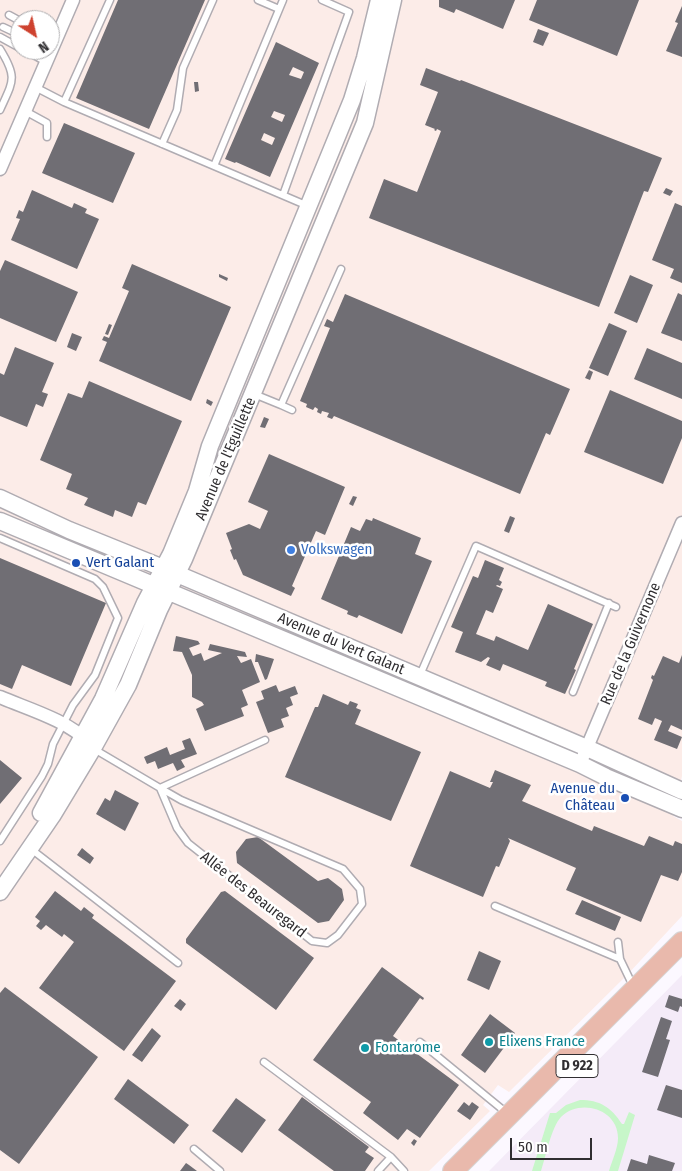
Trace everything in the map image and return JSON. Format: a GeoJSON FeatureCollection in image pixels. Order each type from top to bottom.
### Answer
{"type":"FeatureCollection","features":[{"type":"Feature","properties":{"kind":"main road","name":"D 922"},"geometry":{"type":"LineString","coordinates":[[453,1171],[682,942]]}},
{"type":"Feature","properties":{"kind":"main road","name":"D 922"},"geometry":{"type":"LineString","coordinates":[[472,1171],[682,960]]}},
{"type":"Feature","properties":{"kind":"street"},"geometry":{"type":"LineString","coordinates":[[60,27],[73,0]]}},
{"type":"Feature","properties":{"kind":"street","name":"Avenue de l'Eguillette"},"geometry":{"type":"LineString","coordinates":[[170,571],[210,446],[352,100],[365,58],[379,0]]}},
{"type":"Feature","properties":{"kind":"street","name":"Avenue de l'Eguillette"},"geometry":{"type":"LineString","coordinates":[[0,875],[128,685],[161,588],[253,393],[365,122],[393,0]]}},
{"type":"Feature","properties":{"kind":"street"},"geometry":{"type":"LineString","coordinates":[[2,161],[45,60]]}},
{"type":"Feature","properties":{"kind":"street","name":"Avenue du Vert Galant"},"geometry":{"type":"LineString","coordinates":[[0,498],[69,530],[587,748],[682,791]]}},
{"type":"Feature","properties":{"kind":"street","name":"Avenue du Vert Galant"},"geometry":{"type":"LineString","coordinates":[[0,521],[580,764],[682,809]]}},
{"type":"Feature","properties":{"kind":"street","name":"Rue de la Guivernone"},"geometry":{"type":"LineString","coordinates":[[580,764],[682,523]]}},
{"type":"Feature","properties":{"kind":"street"},"geometry":{"type":"LineString","coordinates":[[0,697],[64,724],[88,742]]}},
{"type":"Feature","properties":{"kind":"street","name":"Avenue de l'Eguillette"},"geometry":{"type":"LineString","coordinates":[[0,892],[30,848],[88,742]]}},
{"type":"Feature","properties":{"kind":"lane"},"geometry":{"type":"LineString","coordinates":[[64,102],[110,0]]}},
{"type":"Feature","properties":{"kind":"lane"},"geometry":{"type":"LineString","coordinates":[[162,144],[177,110],[183,68],[213,0]]}},
{"type":"Feature","properties":{"kind":"lane"},"geometry":{"type":"LineString","coordinates":[[258,0],[279,10]]}},
{"type":"Feature","properties":{"kind":"lane"},"geometry":{"type":"LineString","coordinates":[[214,166],[283,0]]}},
{"type":"Feature","properties":{"kind":"lane"},"geometry":{"type":"LineString","coordinates":[[282,195],[349,12],[322,0]]}},
{"type":"Feature","properties":{"kind":"lane"},"geometry":{"type":"LineString","coordinates":[[3,27],[10,31]]}},
{"type":"Feature","properties":{"kind":"lane"},"geometry":{"type":"LineString","coordinates":[[0,49],[9,63],[13,82],[0,110]]}},
{"type":"Feature","properties":{"kind":"lane"},"geometry":{"type":"LineString","coordinates":[[35,87],[64,102],[309,206]]}},
{"type":"Feature","properties":{"kind":"lane"},"geometry":{"type":"LineString","coordinates":[[25,111],[47,123],[47,137]]}},
{"type":"Feature","properties":{"kind":"lane"},"geometry":{"type":"LineString","coordinates":[[281,405],[341,269]]}},
{"type":"Feature","properties":{"kind":"lane"},"geometry":{"type":"LineString","coordinates":[[253,393],[292,410]]}},
{"type":"Feature","properties":{"kind":"lane"},"geometry":{"type":"LineString","coordinates":[[0,538],[96,579],[103,587],[118,614],[118,621],[94,675],[73,704],[53,744],[48,764],[42,776],[0,841]]}},
{"type":"Feature","properties":{"kind":"lane"},"geometry":{"type":"LineString","coordinates":[[419,677],[476,546],[616,607]]}},
{"type":"Feature","properties":{"kind":"lane"},"geometry":{"type":"LineString","coordinates":[[573,692],[609,603]]}},
{"type":"Feature","properties":{"kind":"lane"},"geometry":{"type":"LineString","coordinates":[[160,788],[265,740]]}},
{"type":"Feature","properties":{"kind":"lane","name":"Allée des Beauregard"},"geometry":{"type":"LineString","coordinates":[[88,742],[181,800],[343,869],[360,889],[362,904],[338,935],[327,943],[312,941],[188,843],[177,828],[160,788]]}},
{"type":"Feature","properties":{"kind":"lane"},"geometry":{"type":"LineString","coordinates":[[30,848],[178,964]]}},
{"type":"Feature","properties":{"kind":"lane"},"geometry":{"type":"LineString","coordinates":[[495,906],[620,959]]}},
{"type":"Feature","properties":{"kind":"lane"},"geometry":{"type":"LineString","coordinates":[[618,942],[620,959],[635,990]]}},
{"type":"Feature","properties":{"kind":"lane"},"geometry":{"type":"LineString","coordinates":[[420,1042],[509,1115]]}},
{"type":"Feature","properties":{"kind":"lane"},"geometry":{"type":"LineString","coordinates":[[264,1062],[390,1157],[404,1171]]}},
{"type":"Feature","properties":{"kind":"lane"},"geometry":{"type":"LineString","coordinates":[[194,1149],[220,1171]]}},
{"type":"Feature","properties":{"kind":"lane"},"geometry":{"type":"LineString","coordinates":[[378,1171],[390,1157]]}},
{"type":"Feature","properties":{"kind":"shaded area"},"geometry":{"type":"Polygon","coordinates":[[[0,0],[682,0],[682,776],[673,816],[682,821],[682,916],[627,975],[509,1092],[498,1085],[483,1105],[490,1111],[429,1171],[0,1171],[0,0]]]}},
{"type":"Feature","properties":{"kind":"shaded area"},"geometry":{"type":"Polygon","coordinates":[[[682,975],[682,1171],[489,1171],[682,975]]]}},
{"type":"Feature","properties":{"kind":"green space"},"geometry":{"type":"Polygon","coordinates":[[[580,1100],[599,1103],[614,1113],[622,1124],[624,1124],[629,1112],[635,1115],[618,1171],[609,1171],[618,1142],[616,1128],[612,1120],[597,1110],[578,1108],[569,1111],[557,1122],[541,1171],[532,1171],[550,1113],[556,1113],[566,1105],[580,1100]]]}},
{"type":"Feature","properties":{"kind":"building"},"geometry":{"type":"Polygon","coordinates":[[[118,0],[205,0],[149,129],[76,98],[118,0]]]}},
{"type":"Feature","properties":{"kind":"building"},"geometry":{"type":"Polygon","coordinates":[[[439,0],[515,0],[503,29],[456,9],[454,13],[439,7],[439,0]]]}},
{"type":"Feature","properties":{"kind":"building"},"geometry":{"type":"Polygon","coordinates":[[[537,0],[639,0],[617,56],[529,20],[537,0]]]}},
{"type":"Feature","properties":{"kind":"building"},"geometry":{"type":"Polygon","coordinates":[[[682,6],[682,57],[666,51],[678,23],[675,22],[682,6]]]}},
{"type":"Feature","properties":{"kind":"building"},"geometry":{"type":"Polygon","coordinates":[[[538,29],[549,33],[543,46],[533,42],[538,29]]]}},
{"type":"Feature","properties":{"kind":"building"},"geometry":{"type":"Polygon","coordinates":[[[276,42],[319,63],[270,177],[225,159],[276,42]],[[293,67],[289,75],[301,79],[304,72],[293,67]],[[274,111],[271,117],[282,122],[285,115],[274,111]],[[264,133],[261,140],[272,145],[275,138],[264,133]]]}},
{"type":"Feature","properties":{"kind":"building"},"geometry":{"type":"Polygon","coordinates":[[[426,68],[662,158],[648,192],[644,191],[599,307],[369,218],[384,179],[417,192],[441,131],[437,129],[436,131],[425,125],[438,92],[420,85],[426,68]]]}},
{"type":"Feature","properties":{"kind":"building"},"geometry":{"type":"Polygon","coordinates":[[[194,82],[198,82],[199,91],[195,92],[194,82]]]}},
{"type":"Feature","properties":{"kind":"building"},"geometry":{"type":"Polygon","coordinates":[[[64,123],[135,153],[113,203],[42,173],[64,123]]]}},
{"type":"Feature","properties":{"kind":"building"},"geometry":{"type":"Polygon","coordinates":[[[666,188],[673,191],[670,196],[663,193],[666,188]]]}},
{"type":"Feature","properties":{"kind":"building"},"geometry":{"type":"Polygon","coordinates":[[[32,190],[72,208],[74,203],[87,209],[85,213],[99,219],[77,269],[11,240],[20,219],[16,218],[19,210],[23,212],[32,190]]]}},
{"type":"Feature","properties":{"kind":"building"},"geometry":{"type":"Polygon","coordinates":[[[675,203],[682,206],[682,283],[670,278],[674,269],[652,260],[675,203]]]}},
{"type":"Feature","properties":{"kind":"building"},"geometry":{"type":"Polygon","coordinates":[[[5,260],[78,292],[56,342],[0,318],[0,271],[5,260]]]}},
{"type":"Feature","properties":{"kind":"building"},"geometry":{"type":"Polygon","coordinates":[[[132,264],[231,307],[191,401],[99,361],[107,342],[102,340],[104,336],[109,338],[129,291],[122,288],[132,264]]]}},
{"type":"Feature","properties":{"kind":"building"},"geometry":{"type":"Polygon","coordinates":[[[219,274],[228,278],[227,281],[219,277],[219,274]]]}},
{"type":"Feature","properties":{"kind":"building"},"geometry":{"type":"Polygon","coordinates":[[[630,275],[653,285],[637,323],[614,313],[630,275]]]}},
{"type":"Feature","properties":{"kind":"building"},"geometry":{"type":"Polygon","coordinates":[[[678,293],[682,295],[682,341],[661,333],[678,293]]]}},
{"type":"Feature","properties":{"kind":"building"},"geometry":{"type":"Polygon","coordinates":[[[345,294],[570,389],[550,435],[546,433],[520,494],[334,416],[332,419],[327,417],[329,413],[322,411],[321,414],[317,412],[318,409],[315,407],[313,410],[306,407],[307,404],[300,401],[330,328],[324,326],[327,319],[333,322],[345,294]]]}},
{"type":"Feature","properties":{"kind":"building"},"geometry":{"type":"Polygon","coordinates":[[[609,323],[627,331],[608,376],[589,368],[609,323]]]}},
{"type":"Feature","properties":{"kind":"building"},"geometry":{"type":"Polygon","coordinates":[[[109,324],[112,325],[108,335],[105,334],[109,324]]]}},
{"type":"Feature","properties":{"kind":"building"},"geometry":{"type":"Polygon","coordinates":[[[72,333],[82,337],[76,351],[67,347],[72,333]]]}},
{"type":"Feature","properties":{"kind":"building"},"geometry":{"type":"Polygon","coordinates":[[[15,347],[54,363],[42,392],[48,394],[43,407],[36,404],[27,427],[0,416],[0,373],[4,375],[15,347]]]}},
{"type":"Feature","properties":{"kind":"building"},"geometry":{"type":"Polygon","coordinates":[[[647,348],[682,363],[682,399],[634,379],[647,348]]]}},
{"type":"Feature","properties":{"kind":"building"},"geometry":{"type":"Polygon","coordinates":[[[589,370],[593,372],[590,380],[585,378],[589,370]]]}},
{"type":"Feature","properties":{"kind":"building"},"geometry":{"type":"Polygon","coordinates":[[[89,381],[182,421],[146,505],[138,502],[132,517],[115,510],[113,517],[84,505],[88,498],[66,489],[72,474],[40,460],[68,393],[82,398],[89,381]]]}},
{"type":"Feature","properties":{"kind":"building"},"geometry":{"type":"Polygon","coordinates":[[[610,390],[682,421],[682,438],[663,484],[584,452],[610,390]]]}},
{"type":"Feature","properties":{"kind":"building"},"geometry":{"type":"Polygon","coordinates":[[[207,399],[213,402],[211,406],[206,403],[207,399]]]}},
{"type":"Feature","properties":{"kind":"building"},"geometry":{"type":"Polygon","coordinates":[[[264,417],[269,419],[265,428],[260,427],[264,417]]]}},
{"type":"Feature","properties":{"kind":"building"},"geometry":{"type":"Polygon","coordinates":[[[269,454],[345,487],[325,535],[316,531],[292,586],[295,588],[291,596],[243,575],[236,559],[234,560],[226,533],[249,524],[260,529],[268,511],[248,502],[269,454]]]}},
{"type":"Feature","properties":{"kind":"building"},"geometry":{"type":"Polygon","coordinates":[[[353,496],[357,497],[353,506],[349,504],[353,496]]]}},
{"type":"Feature","properties":{"kind":"building"},"geometry":{"type":"Polygon","coordinates":[[[510,516],[515,518],[509,533],[504,531],[510,516]]]}},
{"type":"Feature","properties":{"kind":"building"},"geometry":{"type":"Polygon","coordinates":[[[373,518],[421,538],[415,554],[432,561],[402,634],[359,615],[357,618],[347,614],[348,611],[321,599],[351,527],[360,531],[366,519],[372,521],[373,518]]]}},
{"type":"Feature","properties":{"kind":"building"},"geometry":{"type":"Polygon","coordinates":[[[0,558],[106,603],[71,686],[22,665],[12,689],[0,684],[0,558]]]}},
{"type":"Feature","properties":{"kind":"building"},"geometry":{"type":"Polygon","coordinates":[[[485,560],[504,568],[499,580],[502,582],[500,586],[496,586],[503,589],[493,613],[486,610],[476,634],[494,641],[496,636],[528,650],[548,604],[593,624],[565,694],[545,686],[547,682],[503,664],[500,671],[486,665],[490,658],[488,657],[481,662],[455,652],[463,632],[451,627],[473,576],[478,578],[485,560]]]}},
{"type":"Feature","properties":{"kind":"building"},"geometry":{"type":"Polygon","coordinates":[[[176,636],[198,641],[200,644],[189,648],[193,656],[201,653],[204,661],[222,653],[208,650],[210,644],[245,652],[247,657],[237,656],[241,663],[251,659],[260,682],[242,690],[248,705],[241,708],[244,716],[205,731],[196,709],[204,705],[192,697],[192,675],[182,652],[173,651],[176,636]]]}},
{"type":"Feature","properties":{"kind":"building"},"geometry":{"type":"Polygon","coordinates":[[[256,654],[274,659],[265,680],[258,662],[255,662],[256,654]]]}},
{"type":"Feature","properties":{"kind":"building"},"geometry":{"type":"Polygon","coordinates":[[[682,655],[682,730],[671,725],[668,731],[682,737],[677,749],[654,740],[662,721],[655,718],[652,725],[638,719],[653,680],[651,678],[652,675],[654,676],[663,656],[679,663],[682,655]]]}},
{"type":"Feature","properties":{"kind":"building"},"geometry":{"type":"Polygon","coordinates":[[[276,685],[279,692],[295,686],[298,694],[290,697],[293,705],[286,708],[289,716],[281,719],[284,727],[268,733],[256,702],[264,699],[261,691],[276,685]]]}},
{"type":"Feature","properties":{"kind":"building"},"geometry":{"type":"Polygon","coordinates":[[[323,694],[348,705],[350,701],[358,704],[356,708],[361,710],[355,724],[421,752],[391,821],[285,777],[315,707],[318,707],[323,694]]]}},
{"type":"Feature","properties":{"kind":"building"},"geometry":{"type":"Polygon","coordinates":[[[190,738],[197,754],[181,760],[185,767],[177,771],[173,763],[158,769],[155,761],[147,764],[144,757],[167,747],[170,755],[185,749],[182,741],[190,738]]]}},
{"type":"Feature","properties":{"kind":"building"},"geometry":{"type":"Polygon","coordinates":[[[0,760],[22,778],[0,804],[0,760]]]}},
{"type":"Feature","properties":{"kind":"building"},"geometry":{"type":"Polygon","coordinates":[[[495,770],[531,785],[522,801],[592,831],[594,826],[644,846],[649,836],[673,846],[675,841],[682,844],[682,872],[678,881],[661,875],[641,922],[566,890],[576,868],[508,838],[510,841],[499,867],[496,866],[483,897],[410,866],[450,771],[490,788],[493,782],[490,782],[495,770]]]}},
{"type":"Feature","properties":{"kind":"building"},"geometry":{"type":"Polygon","coordinates":[[[115,790],[139,803],[125,831],[96,814],[105,798],[110,801],[115,790]]]}},
{"type":"Feature","properties":{"kind":"building"},"geometry":{"type":"Polygon","coordinates":[[[258,837],[318,881],[328,878],[342,889],[344,900],[329,921],[318,923],[237,863],[236,852],[246,839],[258,837]]]}},
{"type":"Feature","properties":{"kind":"building"},"geometry":{"type":"Polygon","coordinates":[[[82,848],[94,858],[90,864],[77,855],[82,848]]]}},
{"type":"Feature","properties":{"kind":"building"},"geometry":{"type":"Polygon","coordinates":[[[55,891],[81,911],[84,907],[94,915],[92,918],[176,981],[124,1051],[39,988],[74,942],[64,934],[62,937],[46,925],[41,930],[36,926],[40,921],[35,917],[55,891]]]}},
{"type":"Feature","properties":{"kind":"building"},"geometry":{"type":"Polygon","coordinates":[[[225,891],[314,958],[276,1010],[186,943],[186,939],[221,892],[225,891]]]}},
{"type":"Feature","properties":{"kind":"building"},"geometry":{"type":"Polygon","coordinates":[[[582,900],[621,917],[615,931],[575,914],[582,900]]]}},
{"type":"Feature","properties":{"kind":"building"},"geometry":{"type":"Polygon","coordinates":[[[479,951],[501,961],[489,990],[467,980],[479,951]]]}},
{"type":"Feature","properties":{"kind":"building","name":"Fontarome"},"geometry":{"type":"Polygon","coordinates":[[[382,967],[424,998],[423,1000],[420,998],[393,1036],[459,1085],[420,1138],[407,1129],[398,1140],[363,1113],[371,1102],[313,1060],[382,967]]]}},
{"type":"Feature","properties":{"kind":"building"},"geometry":{"type":"Polygon","coordinates":[[[5,987],[98,1057],[19,1164],[0,1150],[0,993],[5,987]]]}},
{"type":"Feature","properties":{"kind":"building"},"geometry":{"type":"Polygon","coordinates":[[[669,995],[682,999],[682,1007],[680,1006],[678,1012],[665,1007],[669,995]]]}},
{"type":"Feature","properties":{"kind":"building"},"geometry":{"type":"Polygon","coordinates":[[[180,999],[186,1004],[181,1011],[174,1006],[180,999]]]}},
{"type":"Feature","properties":{"kind":"building","name":"Elixens France"},"geometry":{"type":"Polygon","coordinates":[[[490,1014],[515,1033],[485,1073],[461,1055],[490,1014]]]}},
{"type":"Feature","properties":{"kind":"building"},"geometry":{"type":"Polygon","coordinates":[[[661,1017],[672,1021],[666,1039],[670,1040],[658,1077],[642,1072],[661,1017]]]}},
{"type":"Feature","properties":{"kind":"building"},"geometry":{"type":"Polygon","coordinates":[[[152,1028],[161,1036],[142,1062],[132,1055],[152,1028]]]}},
{"type":"Feature","properties":{"kind":"building"},"geometry":{"type":"Polygon","coordinates":[[[128,1079],[189,1125],[174,1144],[114,1099],[128,1079]]]}},
{"type":"Feature","properties":{"kind":"building"},"geometry":{"type":"Polygon","coordinates":[[[666,1085],[682,1090],[682,1118],[657,1110],[666,1085]]]}},
{"type":"Feature","properties":{"kind":"building"},"geometry":{"type":"Polygon","coordinates":[[[302,1097],[369,1147],[365,1152],[374,1158],[365,1171],[334,1171],[278,1130],[302,1097]]]}},
{"type":"Feature","properties":{"kind":"building"},"geometry":{"type":"Polygon","coordinates":[[[236,1098],[266,1120],[242,1153],[212,1131],[236,1098]]]}},
{"type":"Feature","properties":{"kind":"building"},"geometry":{"type":"Polygon","coordinates":[[[464,1102],[469,1106],[472,1102],[479,1107],[470,1120],[457,1111],[464,1102]]]}},
{"type":"Feature","properties":{"kind":"building"},"geometry":{"type":"Polygon","coordinates":[[[414,1139],[417,1141],[414,1146],[411,1143],[414,1139]]]}},
{"type":"Feature","properties":{"kind":"building"},"geometry":{"type":"Polygon","coordinates":[[[649,1155],[675,1163],[672,1171],[627,1171],[631,1159],[647,1164],[649,1155]]]}},
{"type":"Feature","properties":{"kind":"building"},"geometry":{"type":"Polygon","coordinates":[[[186,1163],[189,1165],[197,1171],[180,1171],[186,1163]]]}},
{"type":"Feature","properties":{"kind":"place","name":"Volkswagen"},"geometry":{"type":"Point","coordinates":[291,550]}},
{"type":"Feature","properties":{"kind":"place","name":"Vert Galant"},"geometry":{"type":"Point","coordinates":[76,563]}},
{"type":"Feature","properties":{"kind":"place","name":"Avenue du Château"},"geometry":{"type":"Point","coordinates":[625,798]}},
{"type":"Feature","properties":{"kind":"place","name":"Elixens France"},"geometry":{"type":"Point","coordinates":[489,1042]}},
{"type":"Feature","properties":{"kind":"place","name":"Fontarome"},"geometry":{"type":"Point","coordinates":[365,1048]}}]}
